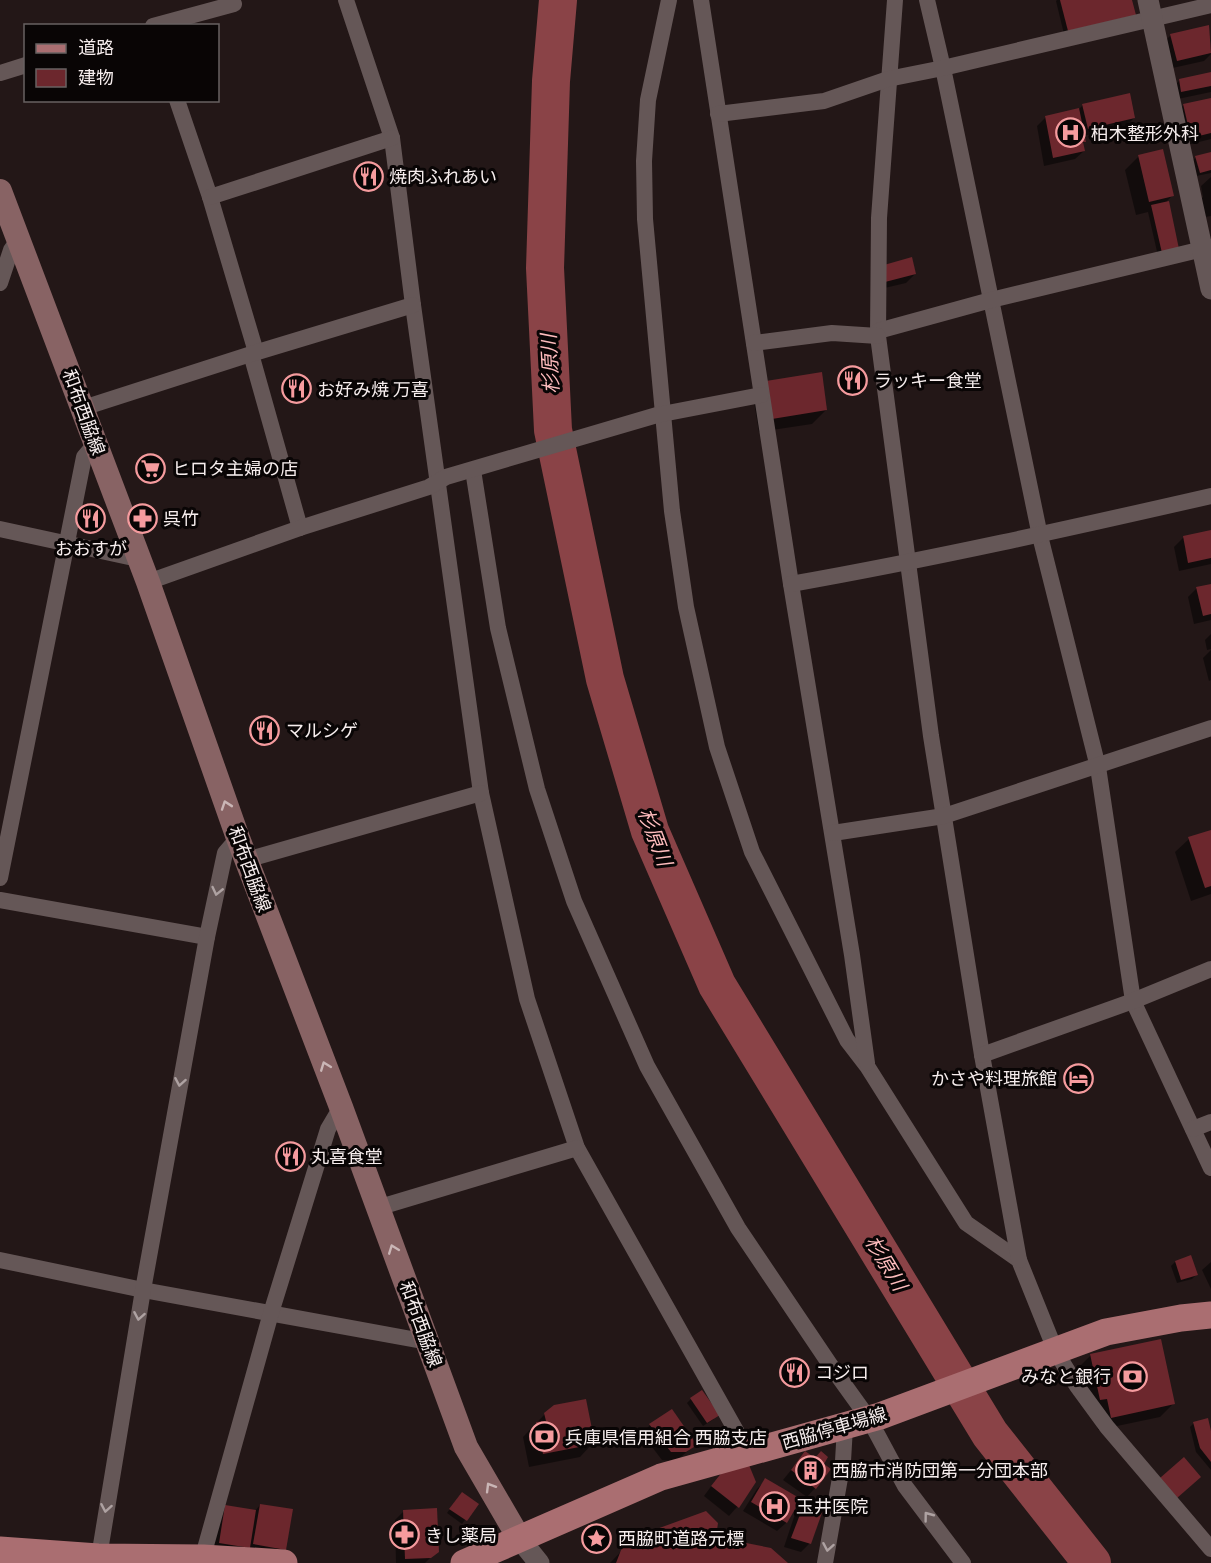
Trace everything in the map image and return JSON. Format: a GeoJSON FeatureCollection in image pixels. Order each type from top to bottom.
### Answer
{"type":"FeatureCollection","features":[{"type":"Feature","properties":{"kind":"main road","name":"和布西脇線"},"geometry":{"type":"LineString","coordinates":[[0,190],[148,582],[242,849],[466,1447],[519,1538]]}},
{"type":"Feature","properties":{"kind":"main road","name":"西脇停車場線"},"geometry":{"type":"LineString","coordinates":[[464,1563],[662,1477],[865,1420],[1106,1332],[1181,1318],[1211,1315]]}},
{"type":"Feature","properties":{"kind":"main road"},"geometry":{"type":"LineString","coordinates":[[0,1550],[98,1560],[284,1563]]}},
{"type":"Feature","properties":{"kind":"street"},"geometry":{"type":"LineString","coordinates":[[346,0],[392,138],[481,793],[527,999],[577,1148],[748,1452]]}},
{"type":"Feature","properties":{"kind":"street"},"geometry":{"type":"LineString","coordinates":[[669,0],[648,100],[644,161],[645,219],[660,415],[672,511],[686,607],[717,747],[752,852],[842,1030],[966,1223],[1019,1260]]}},
{"type":"Feature","properties":{"kind":"street"},"geometry":{"type":"LineString","coordinates":[[701,0],[761,395],[833,833],[867,1066]]}},
{"type":"Feature","properties":{"kind":"street"},"geometry":{"type":"LineString","coordinates":[[895,0],[879,218],[878,334],[944,816],[982,1055],[1019,1260],[1047,1355],[1077,1386],[1107,1427],[1211,1549]]}},
{"type":"Feature","properties":{"kind":"street"},"geometry":{"type":"LineString","coordinates":[[927,0],[1040,536],[1098,767],[1133,1001],[1211,1168]]}},
{"type":"Feature","properties":{"kind":"street"},"geometry":{"type":"LineString","coordinates":[[160,24],[234,4]]}},
{"type":"Feature","properties":{"kind":"street"},"geometry":{"type":"LineString","coordinates":[[718,114],[824,101],[888,79],[943,69],[1150,10],[1211,5]]}},
{"type":"Feature","properties":{"kind":"street"},"geometry":{"type":"LineString","coordinates":[[1150,10],[1206,248],[1211,289]]}},
{"type":"Feature","properties":{"kind":"street"},"geometry":{"type":"LineString","coordinates":[[0,73],[24,66]]}},
{"type":"Feature","properties":{"kind":"street"},"geometry":{"type":"LineString","coordinates":[[178,102],[210,197],[300,528]]}},
{"type":"Feature","properties":{"kind":"street"},"geometry":{"type":"LineString","coordinates":[[210,197],[392,138]]}},
{"type":"Feature","properties":{"kind":"street"},"geometry":{"type":"LineString","coordinates":[[0,284],[11,250],[19,239]]}},
{"type":"Feature","properties":{"kind":"street"},"geometry":{"type":"LineString","coordinates":[[754,343],[832,333],[878,334],[991,300],[1206,248]]}},
{"type":"Feature","properties":{"kind":"street"},"geometry":{"type":"LineString","coordinates":[[83,408],[253,353],[413,305]]}},
{"type":"Feature","properties":{"kind":"street"},"geometry":{"type":"LineString","coordinates":[[148,582],[300,528],[429,487],[446,477],[660,415],[761,395]]}},
{"type":"Feature","properties":{"kind":"street"},"geometry":{"type":"LineString","coordinates":[[0,879],[84,457],[96,443]]}},
{"type":"Feature","properties":{"kind":"street"},"geometry":{"type":"LineString","coordinates":[[476,469],[498,628],[537,789],[574,901],[647,1066],[738,1228],[832,1369],[905,1486],[963,1563]]}},
{"type":"Feature","properties":{"kind":"street"},"geometry":{"type":"LineString","coordinates":[[791,584],[908,564],[1211,496]]}},
{"type":"Feature","properties":{"kind":"street"},"geometry":{"type":"LineString","coordinates":[[0,529],[138,559]]}},
{"type":"Feature","properties":{"kind":"street"},"geometry":{"type":"LineString","coordinates":[[833,833],[944,816],[1211,728]]}},
{"type":"Feature","properties":{"kind":"street"},"geometry":{"type":"LineString","coordinates":[[98,1560],[143,1290],[207,937],[225,853],[481,793]]}},
{"type":"Feature","properties":{"kind":"street"},"geometry":{"type":"LineString","coordinates":[[0,900],[207,937]]}},
{"type":"Feature","properties":{"kind":"street"},"geometry":{"type":"LineString","coordinates":[[982,1055],[1133,1001],[1211,969]]}},
{"type":"Feature","properties":{"kind":"street"},"geometry":{"type":"LineString","coordinates":[[202,1561],[272,1313],[328,1129],[340,1107]]}},
{"type":"Feature","properties":{"kind":"street"},"geometry":{"type":"LineString","coordinates":[[1193,1129],[1211,1122]]}},
{"type":"Feature","properties":{"kind":"street"},"geometry":{"type":"LineString","coordinates":[[377,1208],[577,1148]]}},
{"type":"Feature","properties":{"kind":"street"},"geometry":{"type":"LineString","coordinates":[[0,1260],[143,1290],[428,1342]]}},
{"type":"Feature","properties":{"kind":"street"},"geometry":{"type":"LineString","coordinates":[[825,1563],[843,1461],[865,1420]]}},
{"type":"Feature","properties":{"kind":"street"},"geometry":{"type":"LineString","coordinates":[[519,1538],[539,1563]]}},
{"type":"Feature","properties":{"kind":"building"},"geometry":{"type":"Polygon","coordinates":[[[1060,0],[1132,0],[1136,15],[1068,31],[1060,0]]]}},
{"type":"Feature","properties":{"kind":"building"},"geometry":{"type":"Polygon","coordinates":[[[1209,25],[1211,53],[1177,61],[1170,34],[1209,25]]]}},
{"type":"Feature","properties":{"kind":"building"},"geometry":{"type":"Polygon","coordinates":[[[1211,72],[1211,86],[1181,92],[1179,79],[1211,72]]]}},
{"type":"Feature","properties":{"kind":"building"},"geometry":{"type":"Polygon","coordinates":[[[1130,93],[1135,118],[1088,129],[1082,104],[1130,93]]]}},
{"type":"Feature","properties":{"kind":"building"},"geometry":{"type":"Polygon","coordinates":[[[1211,98],[1211,133],[1191,138],[1183,104],[1211,98]]]}},
{"type":"Feature","properties":{"kind":"building"},"geometry":{"type":"Polygon","coordinates":[[[1079,108],[1086,142],[1083,142],[1085,151],[1053,158],[1045,116],[1079,108]]]}},
{"type":"Feature","properties":{"kind":"building"},"geometry":{"type":"Polygon","coordinates":[[[1163,149],[1174,196],[1149,202],[1138,155],[1163,149]]]}},
{"type":"Feature","properties":{"kind":"building"},"geometry":{"type":"Polygon","coordinates":[[[1211,152],[1211,170],[1200,173],[1195,156],[1211,152]]]}},
{"type":"Feature","properties":{"kind":"building"},"geometry":{"type":"Polygon","coordinates":[[[1169,201],[1179,249],[1162,253],[1151,205],[1169,201]]]}},
{"type":"Feature","properties":{"kind":"building"},"geometry":{"type":"Polygon","coordinates":[[[912,257],[916,274],[885,282],[884,265],[912,257]]]}},
{"type":"Feature","properties":{"kind":"building"},"geometry":{"type":"Polygon","coordinates":[[[822,372],[827,410],[772,419],[766,381],[822,372]]]}},
{"type":"Feature","properties":{"kind":"building"},"geometry":{"type":"Polygon","coordinates":[[[1211,530],[1211,558],[1188,563],[1183,536],[1211,530]]]}},
{"type":"Feature","properties":{"kind":"building"},"geometry":{"type":"Polygon","coordinates":[[[1211,584],[1211,614],[1203,616],[1196,587],[1211,584]]]}},
{"type":"Feature","properties":{"kind":"building"},"geometry":{"type":"Polygon","coordinates":[[[1211,830],[1211,886],[1205,888],[1188,837],[1211,830]]]}},
{"type":"Feature","properties":{"kind":"building"},"geometry":{"type":"Polygon","coordinates":[[[1191,1255],[1198,1275],[1181,1280],[1175,1261],[1191,1255]]]}},
{"type":"Feature","properties":{"kind":"building","name":"みなと銀行"},"geometry":{"type":"Polygon","coordinates":[[[1161,1339],[1175,1404],[1111,1418],[1107,1399],[1100,1400],[1090,1354],[1161,1339]]]}},
{"type":"Feature","properties":{"kind":"building"},"geometry":{"type":"Polygon","coordinates":[[[702,1390],[720,1415],[707,1423],[690,1398],[702,1390]]]}},
{"type":"Feature","properties":{"kind":"building"},"geometry":{"type":"Polygon","coordinates":[[[586,1399],[595,1444],[543,1454],[536,1422],[546,1421],[544,1413],[554,1405],[586,1399]]]}},
{"type":"Feature","properties":{"kind":"building"},"geometry":{"type":"Polygon","coordinates":[[[672,1409],[697,1445],[686,1452],[671,1452],[649,1424],[672,1409]]]}},
{"type":"Feature","properties":{"kind":"building"},"geometry":{"type":"Polygon","coordinates":[[[1208,1418],[1211,1431],[1211,1462],[1200,1448],[1193,1422],[1208,1418]]]}},
{"type":"Feature","properties":{"kind":"building","name":"西脇市消防団第一分団本部"},"geometry":{"type":"Polygon","coordinates":[[[805,1451],[815,1458],[821,1451],[828,1457],[824,1464],[831,1469],[816,1489],[791,1470],[805,1451]]]}},
{"type":"Feature","properties":{"kind":"building"},"geometry":{"type":"Polygon","coordinates":[[[1184,1457],[1201,1477],[1177,1498],[1160,1478],[1184,1457]]]}},
{"type":"Feature","properties":{"kind":"building"},"geometry":{"type":"Polygon","coordinates":[[[749,1465],[756,1482],[739,1508],[711,1486],[723,1471],[749,1465]]]}},
{"type":"Feature","properties":{"kind":"building"},"geometry":{"type":"Polygon","coordinates":[[[765,1478],[801,1499],[787,1523],[751,1502],[765,1478]]]}},
{"type":"Feature","properties":{"kind":"building"},"geometry":{"type":"Polygon","coordinates":[[[462,1492],[479,1504],[467,1521],[449,1509],[462,1492]]]}},
{"type":"Feature","properties":{"kind":"building"},"geometry":{"type":"Polygon","coordinates":[[[260,1504],[293,1509],[286,1550],[253,1544],[260,1504]]]}},
{"type":"Feature","properties":{"kind":"building"},"geometry":{"type":"Polygon","coordinates":[[[804,1504],[823,1510],[811,1544],[791,1538],[804,1504]]]}},
{"type":"Feature","properties":{"kind":"building"},"geometry":{"type":"Polygon","coordinates":[[[225,1505],[256,1510],[250,1548],[219,1543],[225,1505]]]}},
{"type":"Feature","properties":{"kind":"building"},"geometry":{"type":"Polygon","coordinates":[[[437,1508],[439,1552],[431,1558],[405,1559],[403,1510],[437,1508]]]}},
{"type":"Feature","properties":{"kind":"building"},"geometry":{"type":"Polygon","coordinates":[[[706,1511],[718,1523],[716,1537],[771,1548],[788,1563],[616,1563],[621,1550],[632,1538],[706,1511]]]}},
{"type":"Feature","properties":{"kind":"waterway","name":"杉原川"},"geometry":{"type":"LineString","coordinates":[[558,0],[551,81],[545,268],[553,430],[605,679],[650,831],[717,985],[990,1434],[1092,1563]]}},
{"type":"Feature","properties":{"kind":"place","name":"柏木整形外科"},"geometry":{"type":"Point","coordinates":[1070,133]}},
{"type":"Feature","properties":{"kind":"place","name":"焼肉ふれあい"},"geometry":{"type":"Point","coordinates":[368,176]}},
{"type":"Feature","properties":{"kind":"place","name":"ラッキー食堂"},"geometry":{"type":"Point","coordinates":[853,380]}},
{"type":"Feature","properties":{"kind":"place","name":"お好み焼 万喜"},"geometry":{"type":"Point","coordinates":[296,389]}},
{"type":"Feature","properties":{"kind":"place","name":"ヒロタ主婦の店"},"geometry":{"type":"Point","coordinates":[151,468]}},
{"type":"Feature","properties":{"kind":"place","name":"呉竹"},"geometry":{"type":"Point","coordinates":[142,518]}},
{"type":"Feature","properties":{"kind":"place","name":"おおすが"},"geometry":{"type":"Point","coordinates":[91,519]}},
{"type":"Feature","properties":{"kind":"place","name":"マルシゲ"},"geometry":{"type":"Point","coordinates":[265,730]}},
{"type":"Feature","properties":{"kind":"place","name":"かさや料理旅館"},"geometry":{"type":"Point","coordinates":[1078,1078]}},
{"type":"Feature","properties":{"kind":"place","name":"丸喜食堂"},"geometry":{"type":"Point","coordinates":[290,1156]}},
{"type":"Feature","properties":{"kind":"place","name":"コジロ"},"geometry":{"type":"Point","coordinates":[794,1372]}},
{"type":"Feature","properties":{"kind":"place","name":"みなと銀行"},"geometry":{"type":"Point","coordinates":[1132,1376]}},
{"type":"Feature","properties":{"kind":"place","name":"兵庫県信用組合 西脇支店"},"geometry":{"type":"Point","coordinates":[544,1437]}},
{"type":"Feature","properties":{"kind":"place","name":"西脇市消防団第一分団本部"},"geometry":{"type":"Point","coordinates":[811,1470]}},
{"type":"Feature","properties":{"kind":"place","name":"玉井医院"},"geometry":{"type":"Point","coordinates":[775,1506]}},
{"type":"Feature","properties":{"kind":"place","name":"きし薬局"},"geometry":{"type":"Point","coordinates":[404,1535]}},
{"type":"Feature","properties":{"kind":"place","name":"西脇町道路元標"},"geometry":{"type":"Point","coordinates":[597,1538]}}]}
